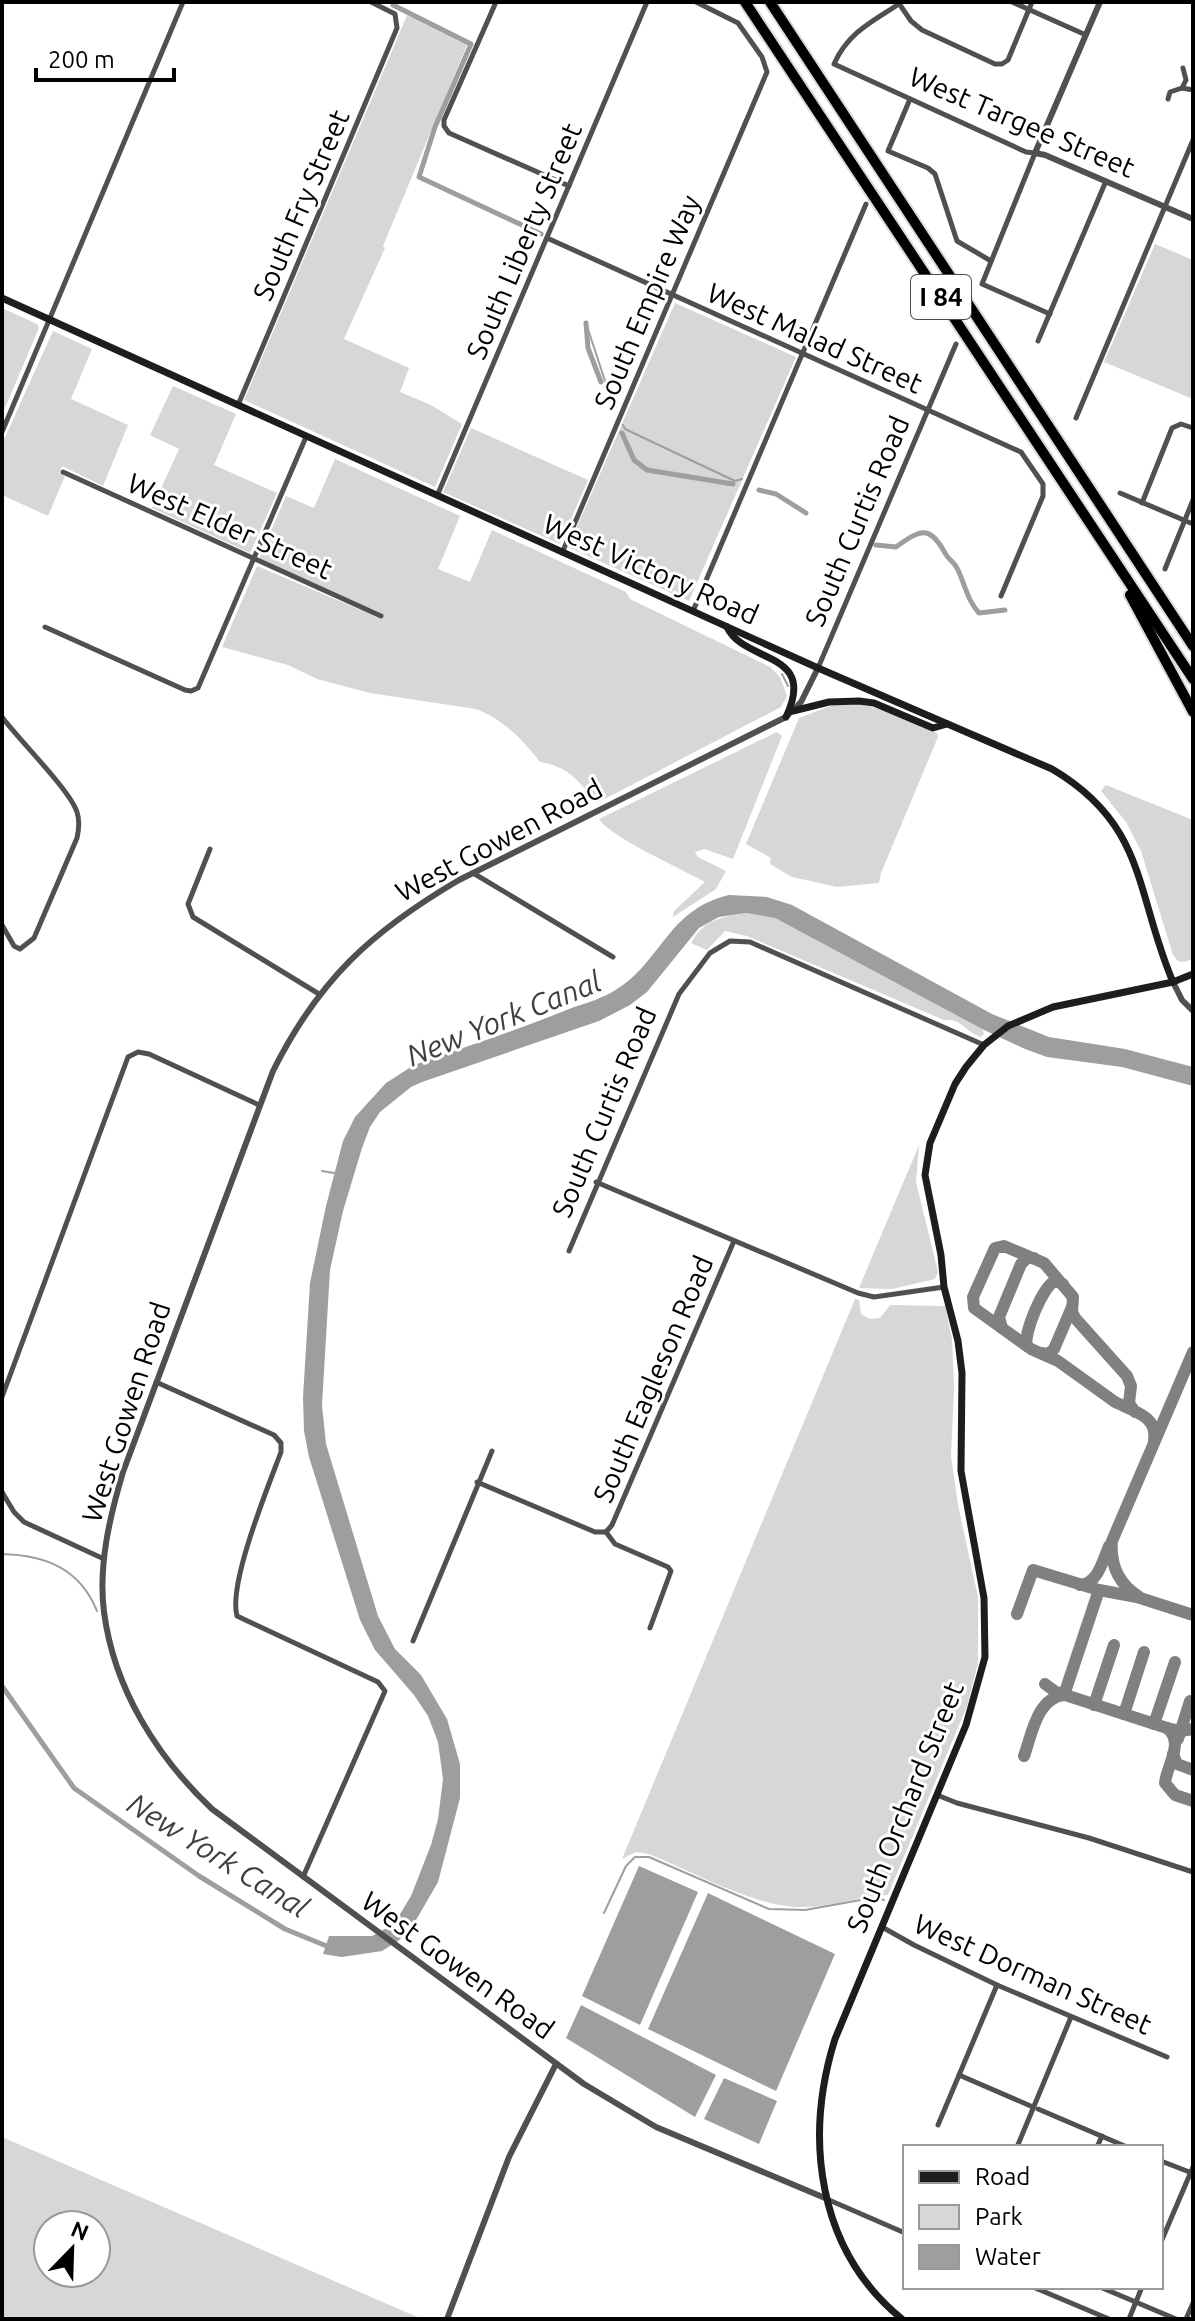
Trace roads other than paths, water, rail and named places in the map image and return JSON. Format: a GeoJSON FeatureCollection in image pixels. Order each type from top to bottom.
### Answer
{"type":"FeatureCollection","features":[{"type":"Feature","properties":{"kind":"highway","name":"I 84"},"geometry":{"type":"LineString","coordinates":[[745,2],[1193,679]]}},
{"type":"Feature","properties":{"kind":"highway","name":"I 84"},"geometry":{"type":"LineString","coordinates":[[770,2],[1193,646]]}},
{"type":"Feature","properties":{"kind":"highway"},"geometry":{"type":"LineString","coordinates":[[1094,530],[1193,712]]}},
{"type":"Feature","properties":{"kind":"highway"},"geometry":{"type":"LineString","coordinates":[[1151,582],[1193,635]]}},
{"type":"Feature","properties":{"kind":"main road","name":"West Victory Road"},"geometry":{"type":"LineString","coordinates":[[2,298],[818,668],[1052,769],[1087,792],[1109,815],[1136,863],[1173,982]]}},
{"type":"Feature","properties":{"kind":"main road"},"geometry":{"type":"LineString","coordinates":[[727,627],[741,643],[774,659],[787,670],[793,684],[790,714],[829,702],[859,701],[874,703],[933,728],[947,724]]}},
{"type":"Feature","properties":{"kind":"main road","name":"South Orchard Street"},"geometry":{"type":"LineString","coordinates":[[825,2198],[818,2134],[826,2068],[835,2039],[974,1703],[985,1657],[986,1633],[979,1566],[961,1471],[962,1373],[925,1175],[930,1143],[955,1084],[988,1042],[1012,1024],[1053,1007],[1173,982],[1193,974]]}},
{"type":"Feature","properties":{"kind":"main road"},"geometry":{"type":"LineString","coordinates":[[825,2198],[839,2240],[855,2267],[874,2292],[902,2319]]}},
{"type":"Feature","properties":{"kind":"street"},"geometry":{"type":"LineString","coordinates":[[2,432],[183,2]]}},
{"type":"Feature","properties":{"kind":"street","name":"South Fry Street"},"geometry":{"type":"LineString","coordinates":[[238,406],[398,23],[395,14],[371,2]]}},
{"type":"Feature","properties":{"kind":"street"},"geometry":{"type":"LineString","coordinates":[[496,2],[444,126],[449,133],[569,186]]}},
{"type":"Feature","properties":{"kind":"street","name":"South Liberty Street"},"geometry":{"type":"LineString","coordinates":[[437,496],[647,2]]}},
{"type":"Feature","properties":{"kind":"street","name":"South Empire Way"},"geometry":{"type":"LineString","coordinates":[[562,553],[764,80],[766,66],[738,23],[696,2]]}},
{"type":"Feature","properties":{"kind":"street"},"geometry":{"type":"LineString","coordinates":[[1012,2],[1086,35]]}},
{"type":"Feature","properties":{"kind":"street"},"geometry":{"type":"LineString","coordinates":[[898,3],[922,30],[995,64],[1002,64],[1008,60],[1032,2]]}},
{"type":"Feature","properties":{"kind":"street"},"geometry":{"type":"LineString","coordinates":[[1050,314],[982,284],[1100,2]]}},
{"type":"Feature","properties":{"kind":"street","name":"West Targee Street"},"geometry":{"type":"LineString","coordinates":[[898,3],[851,36],[834,64],[1026,152],[1106,181],[1193,219]]}},
{"type":"Feature","properties":{"kind":"street"},"geometry":{"type":"LineString","coordinates":[[1182,88],[1186,80],[1183,68]]}},
{"type":"Feature","properties":{"kind":"street"},"geometry":{"type":"LineString","coordinates":[[1168,99],[1170,92],[1182,88],[1193,90]]}},
{"type":"Feature","properties":{"kind":"street"},"geometry":{"type":"LineString","coordinates":[[910,99],[888,151],[935,174],[957,241],[991,261]]}},
{"type":"Feature","properties":{"kind":"street"},"geometry":{"type":"LineString","coordinates":[[1076,418],[1193,140]]}},
{"type":"Feature","properties":{"kind":"street"},"geometry":{"type":"LineString","coordinates":[[1038,341],[1106,181]]}},
{"type":"Feature","properties":{"kind":"street"},"geometry":{"type":"LineString","coordinates":[[693,611],[866,204]]}},
{"type":"Feature","properties":{"kind":"street","name":"West Malad Street"},"geometry":{"type":"LineString","coordinates":[[547,238],[1021,452],[1043,484],[1043,496],[1001,596]]}},
{"type":"Feature","properties":{"kind":"street","name":"South Curtis Road"},"geometry":{"type":"LineString","coordinates":[[790,714],[806,696],[956,344]]}},
{"type":"Feature","properties":{"kind":"street"},"geometry":{"type":"LineString","coordinates":[[1142,503],[1172,428],[1181,424],[1193,428]]}},
{"type":"Feature","properties":{"kind":"street"},"geometry":{"type":"LineString","coordinates":[[45,627],[185,690],[195,690],[200,686],[306,437]]}},
{"type":"Feature","properties":{"kind":"street","name":"West Elder Street"},"geometry":{"type":"LineString","coordinates":[[63,472],[381,616]]}},
{"type":"Feature","properties":{"kind":"street"},"geometry":{"type":"LineString","coordinates":[[1120,493],[1193,524]]}},
{"type":"Feature","properties":{"kind":"street"},"geometry":{"type":"LineString","coordinates":[[1165,569],[1193,500]]}},
{"type":"Feature","properties":{"kind":"street","name":"West Gowen Road"},"geometry":{"type":"LineString","coordinates":[[790,714],[423,901],[373,937],[319,994],[286,1046],[259,1105],[117,1491],[104,1559],[104,1613],[121,1676],[133,1706],[167,1762],[212,1809],[556,2064],[618,2106],[685,2140],[825,2198]]}},
{"type":"Feature","properties":{"kind":"street"},"geometry":{"type":"LineString","coordinates":[[2,717],[71,800],[79,817],[77,838],[38,932],[20,949],[14,946],[2,925]]}},
{"type":"Feature","properties":{"kind":"street"},"geometry":{"type":"LineString","coordinates":[[210,849],[188,904],[193,917],[319,994]]}},
{"type":"Feature","properties":{"kind":"street"},"geometry":{"type":"LineString","coordinates":[[473,873],[613,957]]}},
{"type":"Feature","properties":{"kind":"street","name":"South Curtis Road"},"geometry":{"type":"LineString","coordinates":[[569,1251],[670,1011],[693,973],[710,953],[730,941],[750,942],[988,1042]]}},
{"type":"Feature","properties":{"kind":"street"},"geometry":{"type":"LineString","coordinates":[[1173,982],[1182,1000],[1193,1011]]}},
{"type":"Feature","properties":{"kind":"street"},"geometry":{"type":"LineString","coordinates":[[2,1397],[126,1062],[133,1053],[149,1054],[259,1105]]}},
{"type":"Feature","properties":{"kind":"street"},"geometry":{"type":"LineString","coordinates":[[596,1182],[858,1293],[874,1297],[944,1287]]}},
{"type":"Feature","properties":{"kind":"street","name":"South Eagleson Road"},"geometry":{"type":"LineString","coordinates":[[606,1532],[612,1525],[734,1241]]}},
{"type":"Feature","properties":{"kind":"street"},"geometry":{"type":"LineString","coordinates":[[156,1382],[274,1435],[281,1443],[281,1452],[248,1544],[236,1596],[237,1616],[378,1682],[384,1688],[381,1704],[303,1877]]}},
{"type":"Feature","properties":{"kind":"street"},"geometry":{"type":"LineString","coordinates":[[413,1641],[492,1451]]}},
{"type":"Feature","properties":{"kind":"street"},"geometry":{"type":"LineString","coordinates":[[477,1482],[595,1532],[606,1532],[615,1544],[668,1567],[671,1571],[650,1628]]}},
{"type":"Feature","properties":{"kind":"street"},"geometry":{"type":"LineString","coordinates":[[2,1492],[24,1522],[104,1559]]}},
{"type":"Feature","properties":{"kind":"street"},"geometry":{"type":"LineString","coordinates":[[937,1795],[1089,1838],[1193,1872]]}},
{"type":"Feature","properties":{"kind":"street","name":"West Dorman Street"},"geometry":{"type":"LineString","coordinates":[[882,1927],[997,1985],[1167,2057]]}},
{"type":"Feature","properties":{"kind":"street"},"geometry":{"type":"LineString","coordinates":[[938,2125],[997,1985]]}},
{"type":"Feature","properties":{"kind":"street"},"geometry":{"type":"LineString","coordinates":[[1018,2145],[1036,2108],[1071,2017]]}},
{"type":"Feature","properties":{"kind":"street"},"geometry":{"type":"LineString","coordinates":[[447,2319],[509,2157],[556,2064]]}},
{"type":"Feature","properties":{"kind":"street"},"geometry":{"type":"LineString","coordinates":[[959,2075],[1122,2145]]}},
{"type":"Feature","properties":{"kind":"street"},"geometry":{"type":"LineString","coordinates":[[1098,2145],[1102,2136]]}},
{"type":"Feature","properties":{"kind":"street"},"geometry":{"type":"LineString","coordinates":[[1163,2162],[1192,2171],[1163,2237]]}},
{"type":"Feature","properties":{"kind":"street"},"geometry":{"type":"LineString","coordinates":[[825,2198],[903,2232]]}},
{"type":"Feature","properties":{"kind":"street"},"geometry":{"type":"LineString","coordinates":[[1039,2289],[1109,2319]]}},
{"type":"Feature","properties":{"kind":"street"},"geometry":{"type":"LineString","coordinates":[[1105,2289],[1176,2319]]}},
{"type":"Feature","properties":{"kind":"street"},"geometry":{"type":"LineString","coordinates":[[1129,2319],[1141,2289]]}},
{"type":"Feature","properties":{"kind":"street"},"geometry":{"type":"LineString","coordinates":[[1186,2319],[1193,2303]]}},
{"type":"Feature","properties":{"kind":"water"},"geometry":{"type":"Polygon","coordinates":[[[729,895],[767,897],[792,905],[992,1014],[1049,1037],[1125,1049],[1193,1067],[1193,1086],[1122,1067],[1047,1057],[1025,1049],[775,918],[746,913],[719,917],[699,928],[647,992],[630,1005],[599,1021],[422,1082],[380,1112],[362,1148],[330,1270],[322,1405],[326,1444],[378,1616],[395,1649],[421,1675],[447,1719],[460,1764],[460,1798],[438,1882],[412,1927],[382,1951],[342,1957],[323,1954],[329,1936],[372,1936],[394,1924],[411,1896],[431,1845],[443,1779],[438,1742],[428,1716],[375,1650],[360,1620],[309,1457],[304,1431],[310,1283],[343,1141],[355,1117],[386,1083],[414,1065],[614,991],[643,966],[691,912],[729,895]]]}},
{"type":"Feature","properties":{"kind":"water"},"geometry":{"type":"Polygon","coordinates":[[[639,1866],[698,1892],[640,2025],[582,1996],[639,1866]]]}},
{"type":"Feature","properties":{"kind":"water"},"geometry":{"type":"Polygon","coordinates":[[[708,1893],[835,1954],[776,2091],[648,2029],[708,1893]]]}},
{"type":"Feature","properties":{"kind":"water"},"geometry":{"type":"Polygon","coordinates":[[[581,2005],[716,2075],[695,2117],[566,2038],[581,2005]]]}},
{"type":"Feature","properties":{"kind":"water"},"geometry":{"type":"Polygon","coordinates":[[[724,2078],[777,2101],[759,2144],[704,2119],[724,2078]]]}},
{"type":"Feature","properties":{"kind":"waterway"},"geometry":{"type":"LineString","coordinates":[[393,5],[471,44],[435,127],[419,177],[541,234]]}},
{"type":"Feature","properties":{"kind":"waterway"},"geometry":{"type":"LineString","coordinates":[[586,323],[606,384]]}},
{"type":"Feature","properties":{"kind":"waterway"},"geometry":{"type":"LineString","coordinates":[[586,323],[588,348],[601,382]]}},
{"type":"Feature","properties":{"kind":"waterway"},"geometry":{"type":"LineString","coordinates":[[623,425],[625,429],[735,481],[742,479]]}},
{"type":"Feature","properties":{"kind":"waterway"},"geometry":{"type":"LineString","coordinates":[[622,433],[634,460],[647,470],[733,484]]}},
{"type":"Feature","properties":{"kind":"waterway"},"geometry":{"type":"LineString","coordinates":[[759,490],[776,494],[806,513]]}},
{"type":"Feature","properties":{"kind":"waterway"},"geometry":{"type":"LineString","coordinates":[[876,545],[896,547],[918,534],[929,534],[956,566],[979,613],[1005,610]]}},
{"type":"Feature","properties":{"kind":"waterway"},"geometry":{"type":"LineString","coordinates":[[782,674],[788,686]]}},
{"type":"Feature","properties":{"kind":"waterway"},"geometry":{"type":"LineString","coordinates":[[322,1171],[334,1173]]}},
{"type":"Feature","properties":{"kind":"waterway"},"geometry":{"type":"LineString","coordinates":[[2,1554],[33,1557],[60,1567],[81,1585],[97,1611]]}},
{"type":"Feature","properties":{"kind":"waterway","name":"New York Canal"},"geometry":{"type":"LineString","coordinates":[[2,1686],[74,1788],[199,1876],[285,1929],[329,1947]]}},
{"type":"Feature","properties":{"kind":"waterway"},"geometry":{"type":"LineString","coordinates":[[604,1913],[626,1866],[635,1857],[649,1857],[769,1909],[805,1910],[872,1898],[884,1900]]}}]}
